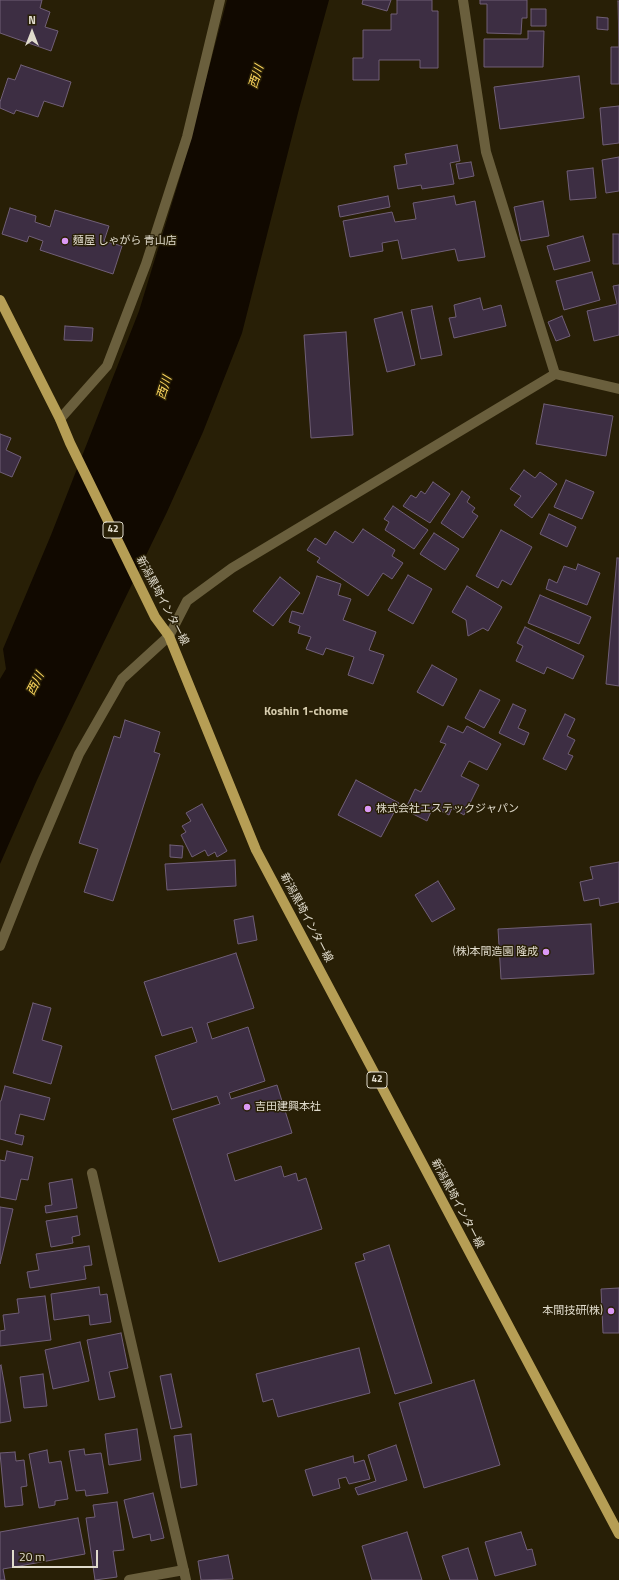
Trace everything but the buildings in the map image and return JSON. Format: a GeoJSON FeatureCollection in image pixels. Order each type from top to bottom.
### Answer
{"type":"FeatureCollection","features":[{"type":"Feature","properties":{"kind":"main road","name":"新潟黒埼インター線"},"geometry":{"type":"LineString","coordinates":[[0,300],[60,419],[70,443],[155,617],[169,636],[256,850],[619,1534]]}},
{"type":"Feature","properties":{"kind":"street"},"geometry":{"type":"LineString","coordinates":[[60,419],[107,366],[146,264],[187,137],[220,0]]}},
{"type":"Feature","properties":{"kind":"street"},"geometry":{"type":"LineString","coordinates":[[463,0],[486,152],[555,374]]}},
{"type":"Feature","properties":{"kind":"street"},"geometry":{"type":"LineString","coordinates":[[0,946],[79,754],[122,679],[169,636],[187,600],[232,568],[555,374],[619,389]]}},
{"type":"Feature","properties":{"kind":"street"},"geometry":{"type":"LineString","coordinates":[[92,1173],[185,1575],[129,1580]]}},
{"type":"Feature","properties":{"kind":"water","name":"西川"},"geometry":{"type":"Polygon","coordinates":[[[227,0],[329,0],[299,109],[242,333],[203,432],[167,512],[37,780],[0,864],[0,679],[6,669],[3,649],[51,535],[139,311],[181,174],[227,0]]]}},
{"type":"Feature","properties":{"kind":"place","name":"麵屋 しゃがら 青山店"},"geometry":{"type":"Point","coordinates":[65,241]}},
{"type":"Feature","properties":{"kind":"place","name":"株式会社エステックジャパン"},"geometry":{"type":"Point","coordinates":[368,809]}},
{"type":"Feature","properties":{"kind":"place","name":"(株)本間造園 隆成"},"geometry":{"type":"Point","coordinates":[546,952]}},
{"type":"Feature","properties":{"kind":"place","name":"吉田建興本社"},"geometry":{"type":"Point","coordinates":[247,1107]}},
{"type":"Feature","properties":{"kind":"place","name":"本間技研(株)"},"geometry":{"type":"Point","coordinates":[611,1311]}},
{"type":"Feature","properties":{"kind":"district","name":"Koshin 1-chome"},"geometry":{"type":"Point","coordinates":[306,712]}}]}
